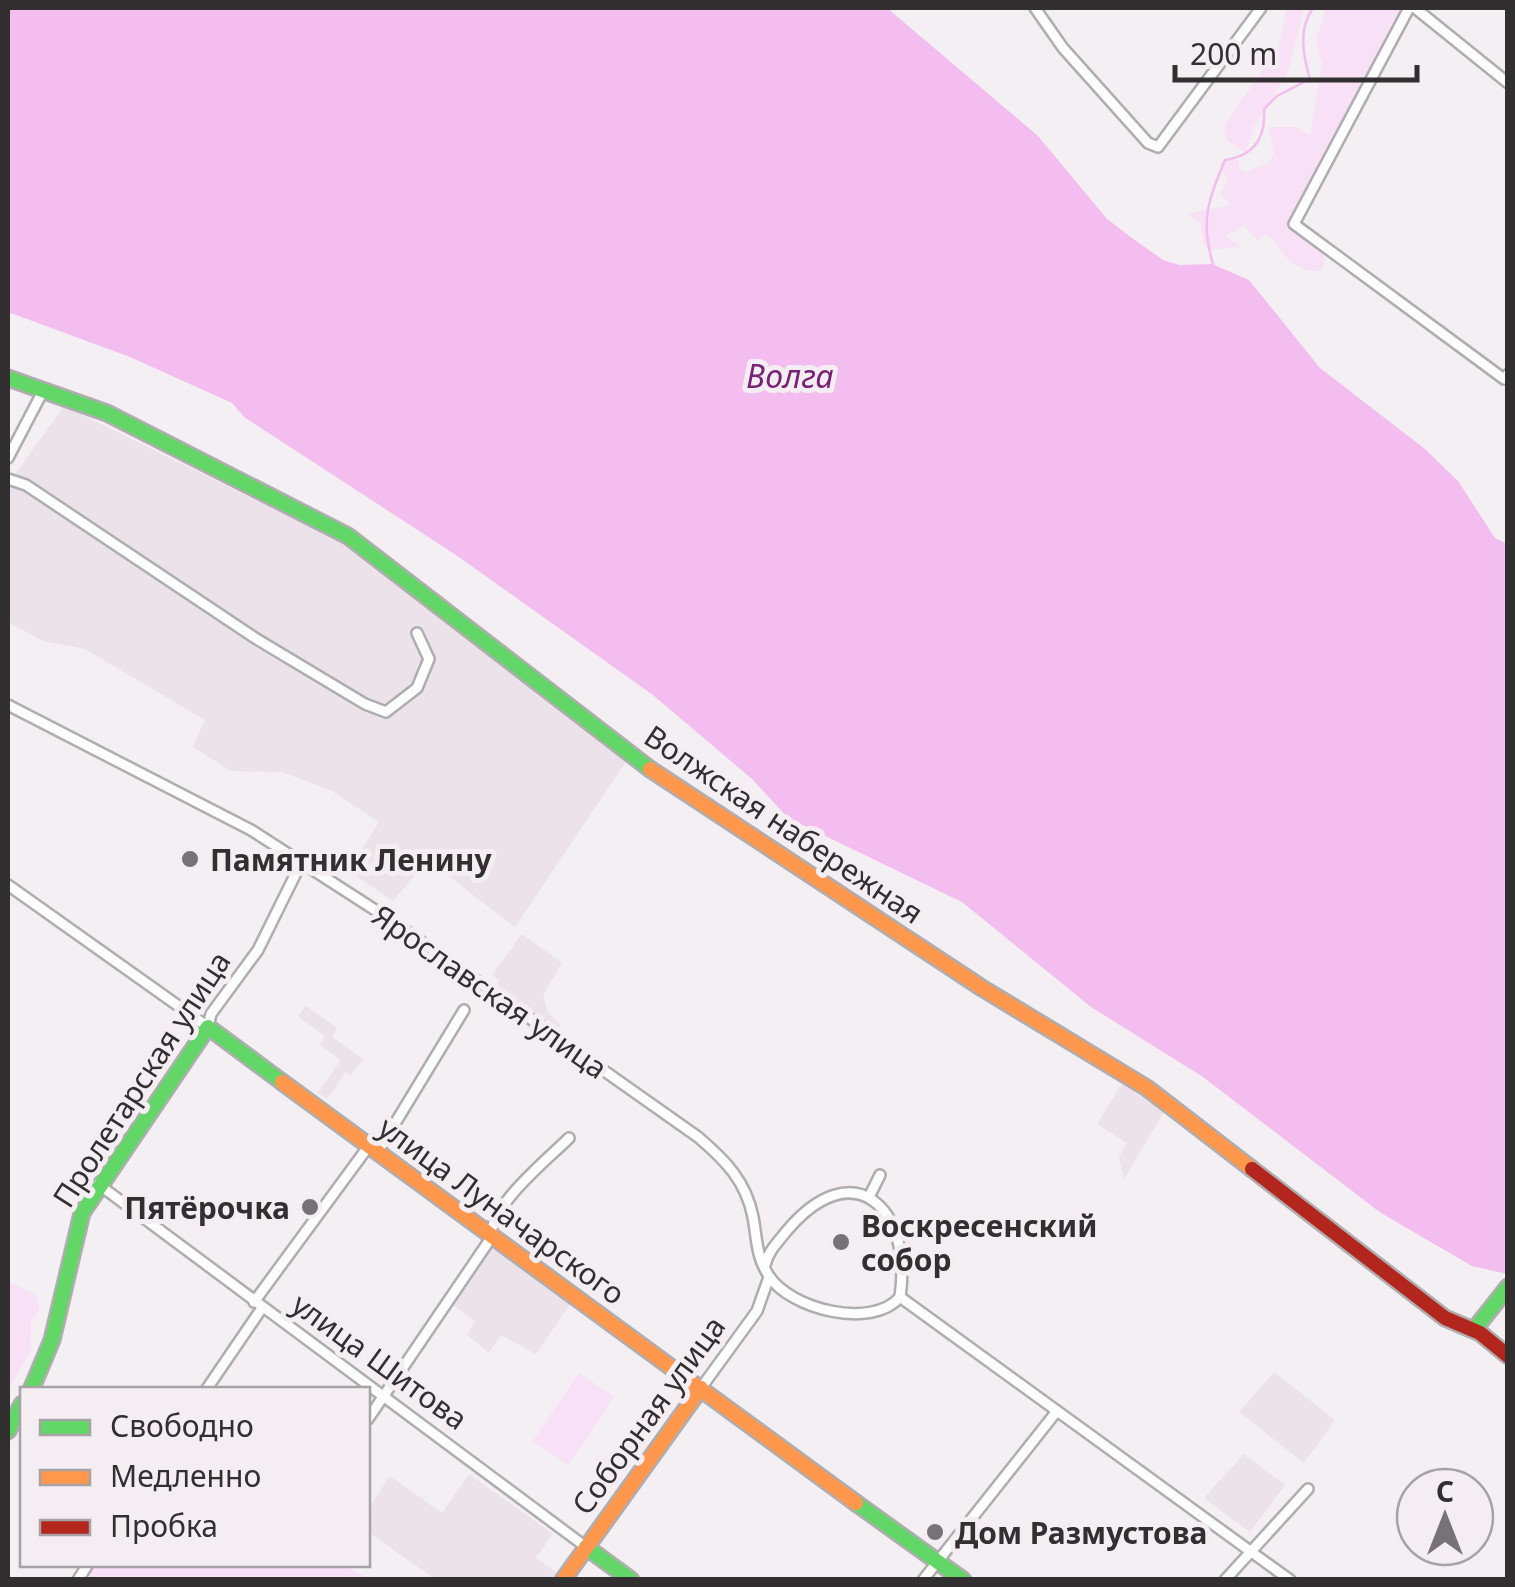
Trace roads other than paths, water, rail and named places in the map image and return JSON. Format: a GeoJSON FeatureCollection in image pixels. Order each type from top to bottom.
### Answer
{"type":"FeatureCollection","features":[{"type":"Feature","properties":{"kind":"street"},"geometry":{"type":"LineString","coordinates":[[1035,8],[1046,12],[1082,70],[1148,143],[1158,146],[1261,8]]}},
{"type":"Feature","properties":{"kind":"street"},"geometry":{"type":"LineString","coordinates":[[1506,377],[1294,224],[1412,8],[1508,84]]}},
{"type":"Feature","properties":{"kind":"street","name":"Волжская набережная"},"geometry":{"type":"LineString","coordinates":[[8,378],[147,432],[348,536],[637,761],[966,978],[1147,1088],[1445,1318],[1474,1330],[1508,1356]]}},
{"type":"Feature","properties":{"kind":"street"},"geometry":{"type":"LineString","coordinates":[[8,458],[43,391]]}},
{"type":"Feature","properties":{"kind":"street"},"geometry":{"type":"LineString","coordinates":[[8,479],[26,485],[255,638],[364,704],[386,712],[417,688],[429,659],[417,633]]}},
{"type":"Feature","properties":{"kind":"street","name":"Ярославская улица"},"geometry":{"type":"LineString","coordinates":[[8,705],[251,830],[389,919],[715,1152],[729,1165],[744,1190],[767,1272]]}},
{"type":"Feature","properties":{"kind":"street","name":"Пролетарская улица"},"geometry":{"type":"LineString","coordinates":[[32,1387],[52,1340],[82,1213],[98,1184],[208,1027],[211,1014],[258,950],[301,863]]}},
{"type":"Feature","properties":{"kind":"street","name":"улица Луначарского"},"geometry":{"type":"LineString","coordinates":[[8,885],[963,1580]]}},
{"type":"Feature","properties":{"kind":"street"},"geometry":{"type":"LineString","coordinates":[[208,1387],[258,1305],[373,1150],[464,1010]]}},
{"type":"Feature","properties":{"kind":"street"},"geometry":{"type":"LineString","coordinates":[[370,1415],[491,1238],[490,1226],[499,1211],[569,1138]]}},
{"type":"Feature","properties":{"kind":"street"},"geometry":{"type":"LineString","coordinates":[[880,1175],[869,1196],[887,1210],[894,1224],[900,1298],[1290,1580]]}},
{"type":"Feature","properties":{"kind":"street","name":"улица Шитова"},"geometry":{"type":"LineString","coordinates":[[98,1184],[369,1387]]}},
{"type":"Feature","properties":{"kind":"street","name":"Соборная улица"},"geometry":{"type":"LineString","coordinates":[[562,1580],[757,1311],[768,1254],[808,1210],[832,1197],[869,1196]]}},
{"type":"Feature","properties":{"kind":"street"},"geometry":{"type":"LineString","coordinates":[[767,1272],[798,1298],[836,1310],[874,1312],[900,1298]]}},
{"type":"Feature","properties":{"kind":"street"},"geometry":{"type":"LineString","coordinates":[[1474,1330],[1508,1287]]}},
{"type":"Feature","properties":{"kind":"street","name":"улица Шитова"},"geometry":{"type":"LineString","coordinates":[[370,1388],[631,1580]]}},
{"type":"Feature","properties":{"kind":"street"},"geometry":{"type":"LineString","coordinates":[[8,1431],[20,1408]]}},
{"type":"Feature","properties":{"kind":"street"},"geometry":{"type":"LineString","coordinates":[[924,1580],[1057,1411]]}},
{"type":"Feature","properties":{"kind":"street"},"geometry":{"type":"LineString","coordinates":[[1225,1580],[1308,1489]]}},
{"type":"Feature","properties":{"kind":"water","name":"Волга"},"geometry":{"type":"Polygon","coordinates":[[[8,8],[887,8],[1038,136],[1107,219],[1132,238],[1163,260],[1179,265],[1212,264],[1249,280],[1320,368],[1425,449],[1458,481],[1495,538],[1507,544],[1507,1274],[1472,1266],[1381,1213],[1203,1077],[1091,1007],[962,902],[788,818],[752,779],[653,695],[456,555],[244,417],[232,403],[130,357],[8,312],[8,8]]]}},
{"type":"Feature","properties":{"kind":"waterway"},"geometry":{"type":"LineString","coordinates":[[1213,264],[1207,223],[1219,174],[1225,160],[1244,154],[1256,144],[1263,129],[1264,109],[1277,96],[1310,79],[1304,34],[1313,8]]}},
{"type":"Feature","properties":{"kind":"place","name":"Памятник Ленину"},"geometry":{"type":"Point","coordinates":[190,859]}},
{"type":"Feature","properties":{"kind":"place","name":"Пятёрочка"},"geometry":{"type":"Point","coordinates":[310,1207]}},
{"type":"Feature","properties":{"kind":"place","name":"Воскресенский собор"},"geometry":{"type":"Point","coordinates":[841,1242]}},
{"type":"Feature","properties":{"kind":"place","name":"Дом Размустова"},"geometry":{"type":"Point","coordinates":[935,1532]}}]}
